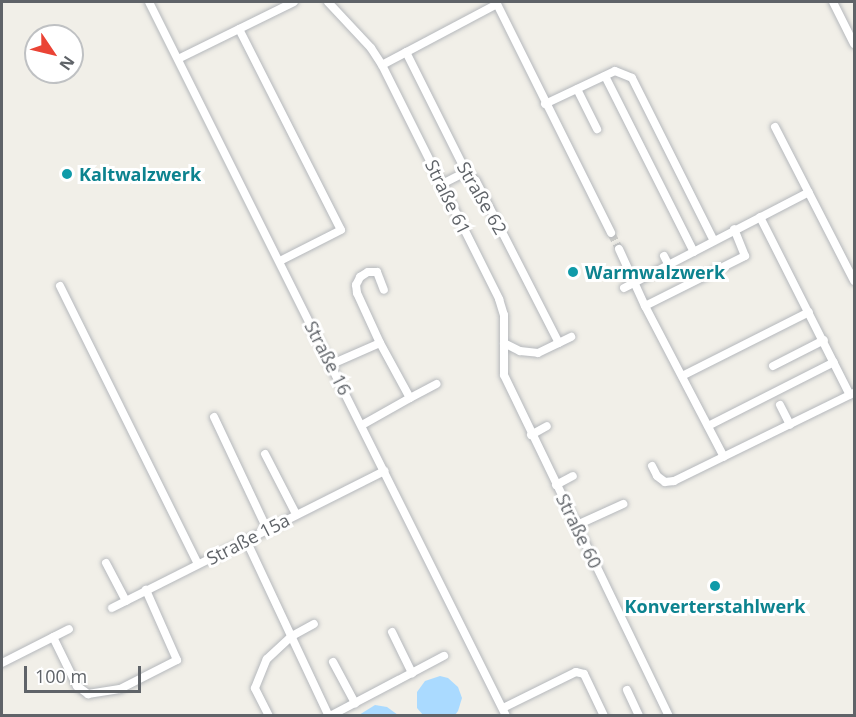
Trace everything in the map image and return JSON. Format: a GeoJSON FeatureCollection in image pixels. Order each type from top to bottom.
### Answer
{"type":"FeatureCollection","features":[{"type":"Feature","properties":{"kind":"street","name":"Straße 16"},"geometry":{"type":"LineString","coordinates":[[149,2],[504,712]]}},
{"type":"Feature","properties":{"kind":"street"},"geometry":{"type":"LineString","coordinates":[[178,59],[294,2]]}},
{"type":"Feature","properties":{"kind":"street","name":"Straße 61"},"geometry":{"type":"LineString","coordinates":[[328,2],[371,48],[382,65],[499,299],[504,315],[504,343]]}},
{"type":"Feature","properties":{"kind":"street"},"geometry":{"type":"LineString","coordinates":[[833,2],[855,44]]}},
{"type":"Feature","properties":{"kind":"street"},"geometry":{"type":"LineString","coordinates":[[382,65],[496,3],[611,233]]}},
{"type":"Feature","properties":{"kind":"street"},"geometry":{"type":"LineString","coordinates":[[239,29],[341,230],[280,261]]}},
{"type":"Feature","properties":{"kind":"street","name":"Straße 62"},"geometry":{"type":"LineString","coordinates":[[406,52],[466,172],[476,181],[559,343]]}},
{"type":"Feature","properties":{"kind":"street"},"geometry":{"type":"LineString","coordinates":[[545,104],[615,71],[623,72],[632,78],[714,241]]}},
{"type":"Feature","properties":{"kind":"street"},"geometry":{"type":"LineString","coordinates":[[605,76],[694,252]]}},
{"type":"Feature","properties":{"kind":"street"},"geometry":{"type":"LineString","coordinates":[[577,89],[597,129]]}},
{"type":"Feature","properties":{"kind":"street"},"geometry":{"type":"LineString","coordinates":[[776,127],[855,281]]}},
{"type":"Feature","properties":{"kind":"street"},"geometry":{"type":"LineString","coordinates":[[442,184],[466,172]]}},
{"type":"Feature","properties":{"kind":"street"},"geometry":{"type":"LineString","coordinates":[[624,288],[809,192]]}},
{"type":"Feature","properties":{"kind":"street"},"geometry":{"type":"LineString","coordinates":[[652,466],[657,476],[665,482],[674,481],[852,394],[760,217]]}},
{"type":"Feature","properties":{"kind":"street"},"geometry":{"type":"LineString","coordinates":[[645,306],[745,256],[734,229]]}},
{"type":"Feature","properties":{"kind":"street"},"geometry":{"type":"LineString","coordinates":[[619,249],[645,306],[724,457]]}},
{"type":"Feature","properties":{"kind":"street"},"geometry":{"type":"LineString","coordinates":[[664,256],[669,266]]}},
{"type":"Feature","properties":{"kind":"street"},"geometry":{"type":"LineString","coordinates":[[384,290],[377,272],[368,272],[360,277],[356,285],[357,293],[380,343],[410,398]]}},
{"type":"Feature","properties":{"kind":"street"},"geometry":{"type":"LineString","coordinates":[[60,286],[198,564]]}},
{"type":"Feature","properties":{"kind":"street"},"geometry":{"type":"LineString","coordinates":[[681,376],[809,312]]}},
{"type":"Feature","properties":{"kind":"street"},"geometry":{"type":"LineString","coordinates":[[504,343],[520,351],[538,353],[571,337]]}},
{"type":"Feature","properties":{"kind":"street"},"geometry":{"type":"LineString","coordinates":[[773,366],[824,340]]}},
{"type":"Feature","properties":{"kind":"street"},"geometry":{"type":"LineString","coordinates":[[332,364],[380,343]]}},
{"type":"Feature","properties":{"kind":"street","name":"Straße 60"},"geometry":{"type":"LineString","coordinates":[[504,343],[504,375],[531,435],[669,716]]}},
{"type":"Feature","properties":{"kind":"street"},"geometry":{"type":"LineString","coordinates":[[708,426],[834,362]]}},
{"type":"Feature","properties":{"kind":"street"},"geometry":{"type":"LineString","coordinates":[[362,425],[436,384]]}},
{"type":"Feature","properties":{"kind":"street"},"geometry":{"type":"LineString","coordinates":[[780,405],[790,425]]}},
{"type":"Feature","properties":{"kind":"street"},"geometry":{"type":"LineString","coordinates":[[214,417],[267,529]]}},
{"type":"Feature","properties":{"kind":"street"},"geometry":{"type":"LineString","coordinates":[[531,435],[547,426]]}},
{"type":"Feature","properties":{"kind":"street"},"geometry":{"type":"LineString","coordinates":[[265,454],[296,514]]}},
{"type":"Feature","properties":{"kind":"street","name":"Straße 15a"},"geometry":{"type":"LineString","coordinates":[[112,608],[384,471]]}},
{"type":"Feature","properties":{"kind":"street"},"geometry":{"type":"LineString","coordinates":[[556,485],[573,476]]}},
{"type":"Feature","properties":{"kind":"street"},"geometry":{"type":"LineString","coordinates":[[577,525],[623,504]]}},
{"type":"Feature","properties":{"kind":"street"},"geometry":{"type":"LineString","coordinates":[[246,540],[330,716],[444,656]]}},
{"type":"Feature","properties":{"kind":"street"},"geometry":{"type":"LineString","coordinates":[[106,563],[126,601]]}},
{"type":"Feature","properties":{"kind":"street"},"geometry":{"type":"LineString","coordinates":[[53,637],[77,686],[88,694],[120,689],[177,660],[146,590]]}},
{"type":"Feature","properties":{"kind":"street"},"geometry":{"type":"LineString","coordinates":[[269,716],[255,688],[267,659],[292,636],[314,624]]}},
{"type":"Feature","properties":{"kind":"street"},"geometry":{"type":"LineString","coordinates":[[2,663],[69,629]]}},
{"type":"Feature","properties":{"kind":"street"},"geometry":{"type":"LineString","coordinates":[[393,632],[412,673]]}},
{"type":"Feature","properties":{"kind":"street"},"geometry":{"type":"LineString","coordinates":[[333,662],[355,703]]}},
{"type":"Feature","properties":{"kind":"street"},"geometry":{"type":"LineString","coordinates":[[504,712],[576,672],[584,675],[604,716]]}},
{"type":"Feature","properties":{"kind":"street"},"geometry":{"type":"LineString","coordinates":[[627,690],[639,716]]}},
{"type":"Feature","properties":{"kind":"water"},"geometry":{"type":"Polygon","coordinates":[[[440,676],[448,678],[458,687],[462,698],[458,711],[455,715],[423,715],[417,708],[417,692],[425,681],[440,676]]]}},
{"type":"Feature","properties":{"kind":"water"},"geometry":{"type":"Polygon","coordinates":[[[375,705],[387,707],[398,715],[359,715],[375,705]]]}},
{"type":"Feature","properties":{"kind":"tunnel"},"geometry":{"type":"LineString","coordinates":[[611,233],[619,249]]}},
{"type":"Feature","properties":{"kind":"place","name":"Kaltwalzwerk"},"geometry":{"type":"Point","coordinates":[67,174]}},
{"type":"Feature","properties":{"kind":"place","name":"Warmwalzwerk"},"geometry":{"type":"Point","coordinates":[573,272]}},
{"type":"Feature","properties":{"kind":"place","name":"Konverterstahlwerk"},"geometry":{"type":"Point","coordinates":[715,586]}}]}
